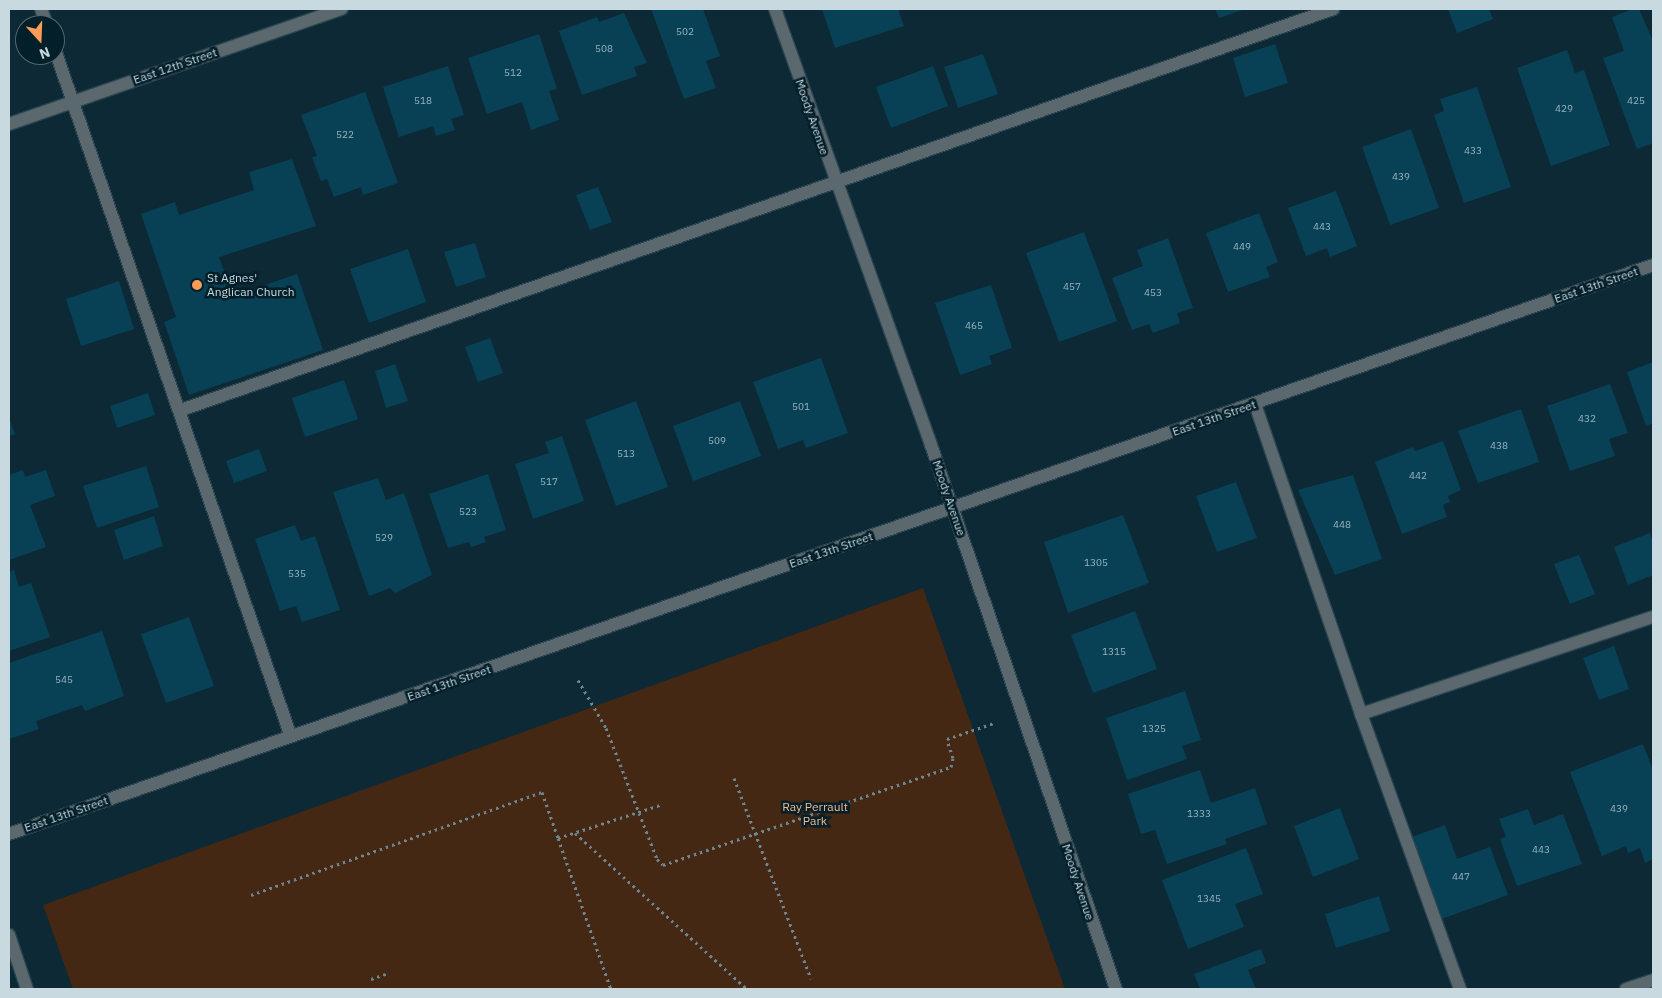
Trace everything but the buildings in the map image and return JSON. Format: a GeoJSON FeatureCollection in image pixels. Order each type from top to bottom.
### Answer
{"type":"FeatureCollection","features":[{"type":"Feature","properties":{"kind":"street","name":"East 12th Street"},"geometry":{"type":"LineString","coordinates":[[9,124],[342,9]]}},
{"type":"Feature","properties":{"kind":"street","name":"Moody Avenue"},"geometry":{"type":"LineString","coordinates":[[774,9],[953,508],[1116,989]]}},
{"type":"Feature","properties":{"kind":"street"},"geometry":{"type":"LineString","coordinates":[[181,410],[1333,9]]}},
{"type":"Feature","properties":{"kind":"street"},"geometry":{"type":"LineString","coordinates":[[60,65],[181,410],[291,737]]}},
{"type":"Feature","properties":{"kind":"street","name":"East 13th Street"},"geometry":{"type":"LineString","coordinates":[[9,834],[1653,265]]}},
{"type":"Feature","properties":{"kind":"street"},"geometry":{"type":"LineString","coordinates":[[1255,404],[1361,714],[1460,989]]}},
{"type":"Feature","properties":{"kind":"street"},"geometry":{"type":"LineString","coordinates":[[1361,714],[1653,617]]}},
{"type":"Feature","properties":{"kind":"street"},"geometry":{"type":"LineString","coordinates":[[9,936],[27,989]]}},
{"type":"Feature","properties":{"kind":"street"},"geometry":{"type":"LineString","coordinates":[[1626,989],[1653,980]]}},
{"type":"Feature","properties":{"kind":"path"},"geometry":{"type":"LineString","coordinates":[[578,680],[606,728],[640,811],[657,859],[663,865],[951,767],[953,758],[947,739],[994,723]]}},
{"type":"Feature","properties":{"kind":"path"},"geometry":{"type":"LineString","coordinates":[[734,778],[811,979]]}},
{"type":"Feature","properties":{"kind":"path"},"geometry":{"type":"LineString","coordinates":[[251,895],[542,792],[610,989]]}},
{"type":"Feature","properties":{"kind":"path"},"geometry":{"type":"LineString","coordinates":[[558,838],[663,804]]}},
{"type":"Feature","properties":{"kind":"path"},"geometry":{"type":"LineString","coordinates":[[574,832],[747,989]]}},
{"type":"Feature","properties":{"kind":"path"},"geometry":{"type":"LineString","coordinates":[[371,979],[388,973]]}},
{"type":"Feature","properties":{"kind":"green space","name":"Ray Perrault Park"},"geometry":{"type":"Polygon","coordinates":[[[923,588],[1065,989],[73,989],[43,905],[923,588]]]}},
{"type":"Feature","properties":{"kind":"place","name":"St Agnes' Anglican Church"},"geometry":{"type":"Point","coordinates":[197,285]}}]}
